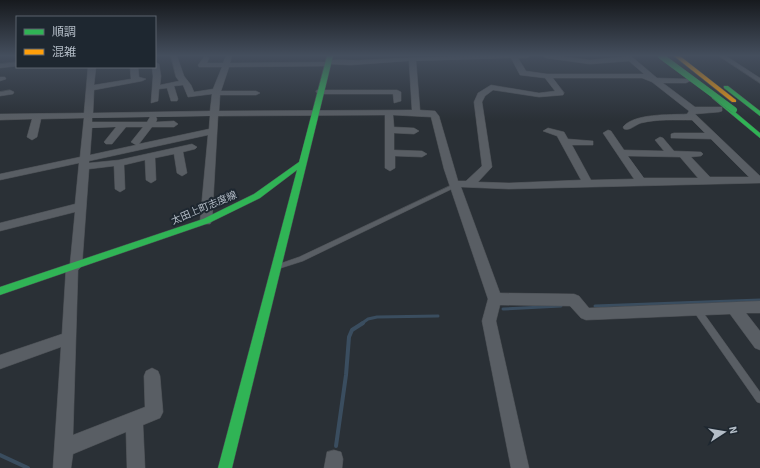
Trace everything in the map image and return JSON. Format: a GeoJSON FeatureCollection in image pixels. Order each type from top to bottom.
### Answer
{"type":"FeatureCollection","features":[{"type":"Feature","properties":{"kind":"main road"},"geometry":{"type":"LineString","coordinates":[[225,468],[324,78]]}},
{"type":"Feature","properties":{"kind":"main road"},"geometry":{"type":"LineString","coordinates":[[691,78],[734,110]]}},
{"type":"Feature","properties":{"kind":"main road"},"geometry":{"type":"LineString","coordinates":[[691,78],[760,136]]}},
{"type":"Feature","properties":{"kind":"main road"},"geometry":{"type":"LineString","coordinates":[[695,78],[760,131]]}},
{"type":"Feature","properties":{"kind":"main road"},"geometry":{"type":"LineString","coordinates":[[704,78],[760,122]]}},
{"type":"Feature","properties":{"kind":"main road"},"geometry":{"type":"LineString","coordinates":[[713,78],[760,114]]}},
{"type":"Feature","properties":{"kind":"main road","name":"太田上町志度線"},"geometry":{"type":"LineString","coordinates":[[0,292],[206,221],[256,196],[301,164]]}},
{"type":"Feature","properties":{"kind":"street"},"geometry":{"type":"LineString","coordinates":[[62,468],[68,338],[92,78]]}},
{"type":"Feature","properties":{"kind":"street"},"geometry":{"type":"LineString","coordinates":[[90,88],[138,80],[137,78]]}},
{"type":"Feature","properties":{"kind":"street"},"geometry":{"type":"LineString","coordinates":[[154,101],[157,78]]}},
{"type":"Feature","properties":{"kind":"street"},"geometry":{"type":"LineString","coordinates":[[181,78],[185,82],[191,95],[216,92],[256,93]]}},
{"type":"Feature","properties":{"kind":"street"},"geometry":{"type":"LineString","coordinates":[[206,221],[213,115],[215,114],[216,92],[221,78]]}},
{"type":"Feature","properties":{"kind":"street"},"geometry":{"type":"LineString","coordinates":[[413,78],[416,113]]}},
{"type":"Feature","properties":{"kind":"street"},"geometry":{"type":"LineString","coordinates":[[460,185],[487,168],[478,102],[481,95],[491,87],[539,94],[560,93],[548,78]]}},
{"type":"Feature","properties":{"kind":"street"},"geometry":{"type":"LineString","coordinates":[[649,78],[655,80],[686,80]]}},
{"type":"Feature","properties":{"kind":"street"},"geometry":{"type":"LineString","coordinates":[[652,78],[693,114],[712,136],[759,181]]}},
{"type":"Feature","properties":{"kind":"street"},"geometry":{"type":"LineString","coordinates":[[155,88],[185,82]]}},
{"type":"Feature","properties":{"kind":"street"},"geometry":{"type":"LineString","coordinates":[[170,85],[174,99]]}},
{"type":"Feature","properties":{"kind":"street"},"geometry":{"type":"LineString","coordinates":[[320,92],[380,92],[396,88],[397,101]]}},
{"type":"Feature","properties":{"kind":"street"},"geometry":{"type":"LineString","coordinates":[[0,94],[10,92]]}},
{"type":"Feature","properties":{"kind":"street"},"geometry":{"type":"LineString","coordinates":[[350,101],[351,92]]}},
{"type":"Feature","properties":{"kind":"street"},"geometry":{"type":"LineString","coordinates":[[380,92],[380,101]]}},
{"type":"Feature","properties":{"kind":"street"},"geometry":{"type":"LineString","coordinates":[[627,127],[636,122],[719,109]]}},
{"type":"Feature","properties":{"kind":"street"},"geometry":{"type":"LineString","coordinates":[[88,120],[155,114],[315,112],[432,113],[435,116],[460,185],[495,299],[489,321],[520,468]]}},
{"type":"Feature","properties":{"kind":"street"},"geometry":{"type":"LineString","coordinates":[[389,112],[390,168]]}},
{"type":"Feature","properties":{"kind":"street"},"geometry":{"type":"LineString","coordinates":[[32,137],[40,114]]}},
{"type":"Feature","properties":{"kind":"street"},"geometry":{"type":"LineString","coordinates":[[0,117],[40,114],[122,125],[174,124]]}},
{"type":"Feature","properties":{"kind":"street"},"geometry":{"type":"LineString","coordinates":[[136,142],[155,114]]}},
{"type":"Feature","properties":{"kind":"street"},"geometry":{"type":"LineString","coordinates":[[168,133],[180,114]]}},
{"type":"Feature","properties":{"kind":"street"},"geometry":{"type":"LineString","coordinates":[[109,142],[122,125]]}},
{"type":"Feature","properties":{"kind":"street"},"geometry":{"type":"LineString","coordinates":[[390,130],[414,131]]}},
{"type":"Feature","properties":{"kind":"street"},"geometry":{"type":"LineString","coordinates":[[0,177],[84,162],[212,131]]}},
{"type":"Feature","properties":{"kind":"street"},"geometry":{"type":"LineString","coordinates":[[548,131],[561,134],[588,184]]}},
{"type":"Feature","properties":{"kind":"street"},"geometry":{"type":"LineString","coordinates":[[608,133],[641,182]]}},
{"type":"Feature","properties":{"kind":"street"},"geometry":{"type":"LineString","coordinates":[[674,136],[712,136]]}},
{"type":"Feature","properties":{"kind":"street"},"geometry":{"type":"LineString","coordinates":[[660,140],[671,154]]}},
{"type":"Feature","properties":{"kind":"street"},"geometry":{"type":"LineString","coordinates":[[566,142],[590,143]]}},
{"type":"Feature","properties":{"kind":"street"},"geometry":{"type":"LineString","coordinates":[[84,162],[119,163],[192,147]]}},
{"type":"Feature","properties":{"kind":"street"},"geometry":{"type":"LineString","coordinates":[[178,150],[182,173]]}},
{"type":"Feature","properties":{"kind":"street"},"geometry":{"type":"LineString","coordinates":[[390,153],[422,154]]}},
{"type":"Feature","properties":{"kind":"street"},"geometry":{"type":"LineString","coordinates":[[622,153],[698,154]]}},
{"type":"Feature","properties":{"kind":"street"},"geometry":{"type":"LineString","coordinates":[[683,154],[707,181]]}},
{"type":"Feature","properties":{"kind":"street"},"geometry":{"type":"LineString","coordinates":[[150,156],[151,180]]}},
{"type":"Feature","properties":{"kind":"street"},"geometry":{"type":"LineString","coordinates":[[119,163],[120,189]]}},
{"type":"Feature","properties":{"kind":"street"},"geometry":{"type":"LineString","coordinates":[[460,185],[508,186],[534,184],[759,181]]}},
{"type":"Feature","properties":{"kind":"street"},"geometry":{"type":"LineString","coordinates":[[0,227],[80,207]]}},
{"type":"Feature","properties":{"kind":"street"},"geometry":{"type":"LineString","coordinates":[[495,299],[574,300],[586,314],[696,308],[760,307]]}},
{"type":"Feature","properties":{"kind":"street"},"geometry":{"type":"LineString","coordinates":[[733,307],[760,343]]}},
{"type":"Feature","properties":{"kind":"street"},"geometry":{"type":"LineString","coordinates":[[0,362],[68,338]]}},
{"type":"Feature","properties":{"kind":"street"},"geometry":{"type":"LineString","coordinates":[[64,448],[154,412],[152,376]]}},
{"type":"Feature","properties":{"kind":"street"},"geometry":{"type":"LineString","coordinates":[[134,420],[136,468]]}},
{"type":"Feature","properties":{"kind":"lane"},"geometry":{"type":"LineString","coordinates":[[275,268],[301,259],[460,185]]}},
{"type":"Feature","properties":{"kind":"lane"},"geometry":{"type":"LineString","coordinates":[[696,308],[760,399]]}},
{"type":"Feature","properties":{"kind":"waterway"},"geometry":{"type":"LineString","coordinates":[[595,306],[760,300]]}},
{"type":"Feature","properties":{"kind":"waterway"},"geometry":{"type":"LineString","coordinates":[[503,309],[561,306]]}},
{"type":"Feature","properties":{"kind":"waterway"},"geometry":{"type":"LineString","coordinates":[[361,324],[368,319],[377,317],[438,316]]}},
{"type":"Feature","properties":{"kind":"waterway"},"geometry":{"type":"LineString","coordinates":[[336,446],[346,375],[349,337],[352,330],[363,323]]}},
{"type":"Feature","properties":{"kind":"waterway"},"geometry":{"type":"LineString","coordinates":[[0,455],[28,468]]}},
{"type":"Feature","properties":{"kind":"traffic: fast"},"geometry":{"type":"LineString","coordinates":[[225,468],[324,78]]}},
{"type":"Feature","properties":{"kind":"traffic: fast"},"geometry":{"type":"LineString","coordinates":[[691,78],[734,110]]}},
{"type":"Feature","properties":{"kind":"traffic: fast"},"geometry":{"type":"LineString","coordinates":[[726,87],[760,114]]}},
{"type":"Feature","properties":{"kind":"traffic: fast"},"geometry":{"type":"LineString","coordinates":[[714,97],[760,136]]}},
{"type":"Feature","properties":{"kind":"traffic: fast"},"geometry":{"type":"LineString","coordinates":[[0,291],[206,221],[257,196],[301,164]]}},
{"type":"Feature","properties":{"kind":"traffic: slow"},"geometry":{"type":"LineString","coordinates":[[705,78],[734,101]]}}]}
